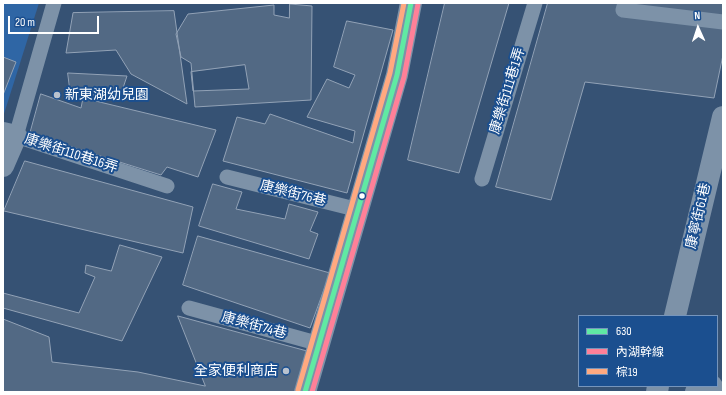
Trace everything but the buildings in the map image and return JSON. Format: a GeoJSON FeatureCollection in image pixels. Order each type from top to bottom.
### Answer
{"type":"FeatureCollection","features":[{"type":"Feature","properties":{"kind":"street"},"geometry":{"type":"LineString","coordinates":[[305,392],[397,75],[411,3]]}},
{"type":"Feature","properties":{"kind":"street","name":"康寧街61巷"},"geometry":{"type":"LineString","coordinates":[[675,315],[723,117]]}},
{"type":"Feature","properties":{"kind":"street"},"geometry":{"type":"LineString","coordinates":[[3,166],[9,135]]}},
{"type":"Feature","properties":{"kind":"street"},"geometry":{"type":"LineString","coordinates":[[696,392],[709,387]]}},
{"type":"Feature","properties":{"kind":"lane","name":"康樂街110巷16弄"},"geometry":{"type":"LineString","coordinates":[[54,3],[9,135],[167,186]]}},
{"type":"Feature","properties":{"kind":"lane","name":"康樂街111巷1弄"},"geometry":{"type":"LineString","coordinates":[[482,179],[534,3]]}},
{"type":"Feature","properties":{"kind":"lane"},"geometry":{"type":"LineString","coordinates":[[625,3],[623,10],[723,22]]}},
{"type":"Feature","properties":{"kind":"lane","name":"康樂街76巷"},"geometry":{"type":"LineString","coordinates":[[227,177],[359,210]]}},
{"type":"Feature","properties":{"kind":"lane","name":"康樂街74巷"},"geometry":{"type":"LineString","coordinates":[[189,308],[320,344]]}},
{"type":"Feature","properties":{"kind":"shaded area"},"geometry":{"type":"Polygon","coordinates":[[[3,3],[39,3],[3,117],[3,3]]]}},
{"type":"Feature","properties":{"kind":"transit line","name":"棕19"},"geometry":{"type":"LineString","coordinates":[[298,390],[390,73],[404,3]]}},
{"type":"Feature","properties":{"kind":"transit line","name":"630"},"geometry":{"type":"LineString","coordinates":[[305,392],[397,75],[411,3]]}},
{"type":"Feature","properties":{"kind":"transit line","name":"內湖幹線"},"geometry":{"type":"LineString","coordinates":[[312,392],[404,77],[418,4]]}},
{"type":"Feature","properties":{"kind":"place","name":"新東湖幼兒園"},"geometry":{"type":"Point","coordinates":[57,95]}},
{"type":"Feature","properties":{"kind":"place","name":"全家便利商店"},"geometry":{"type":"Point","coordinates":[286,371]}}]}
